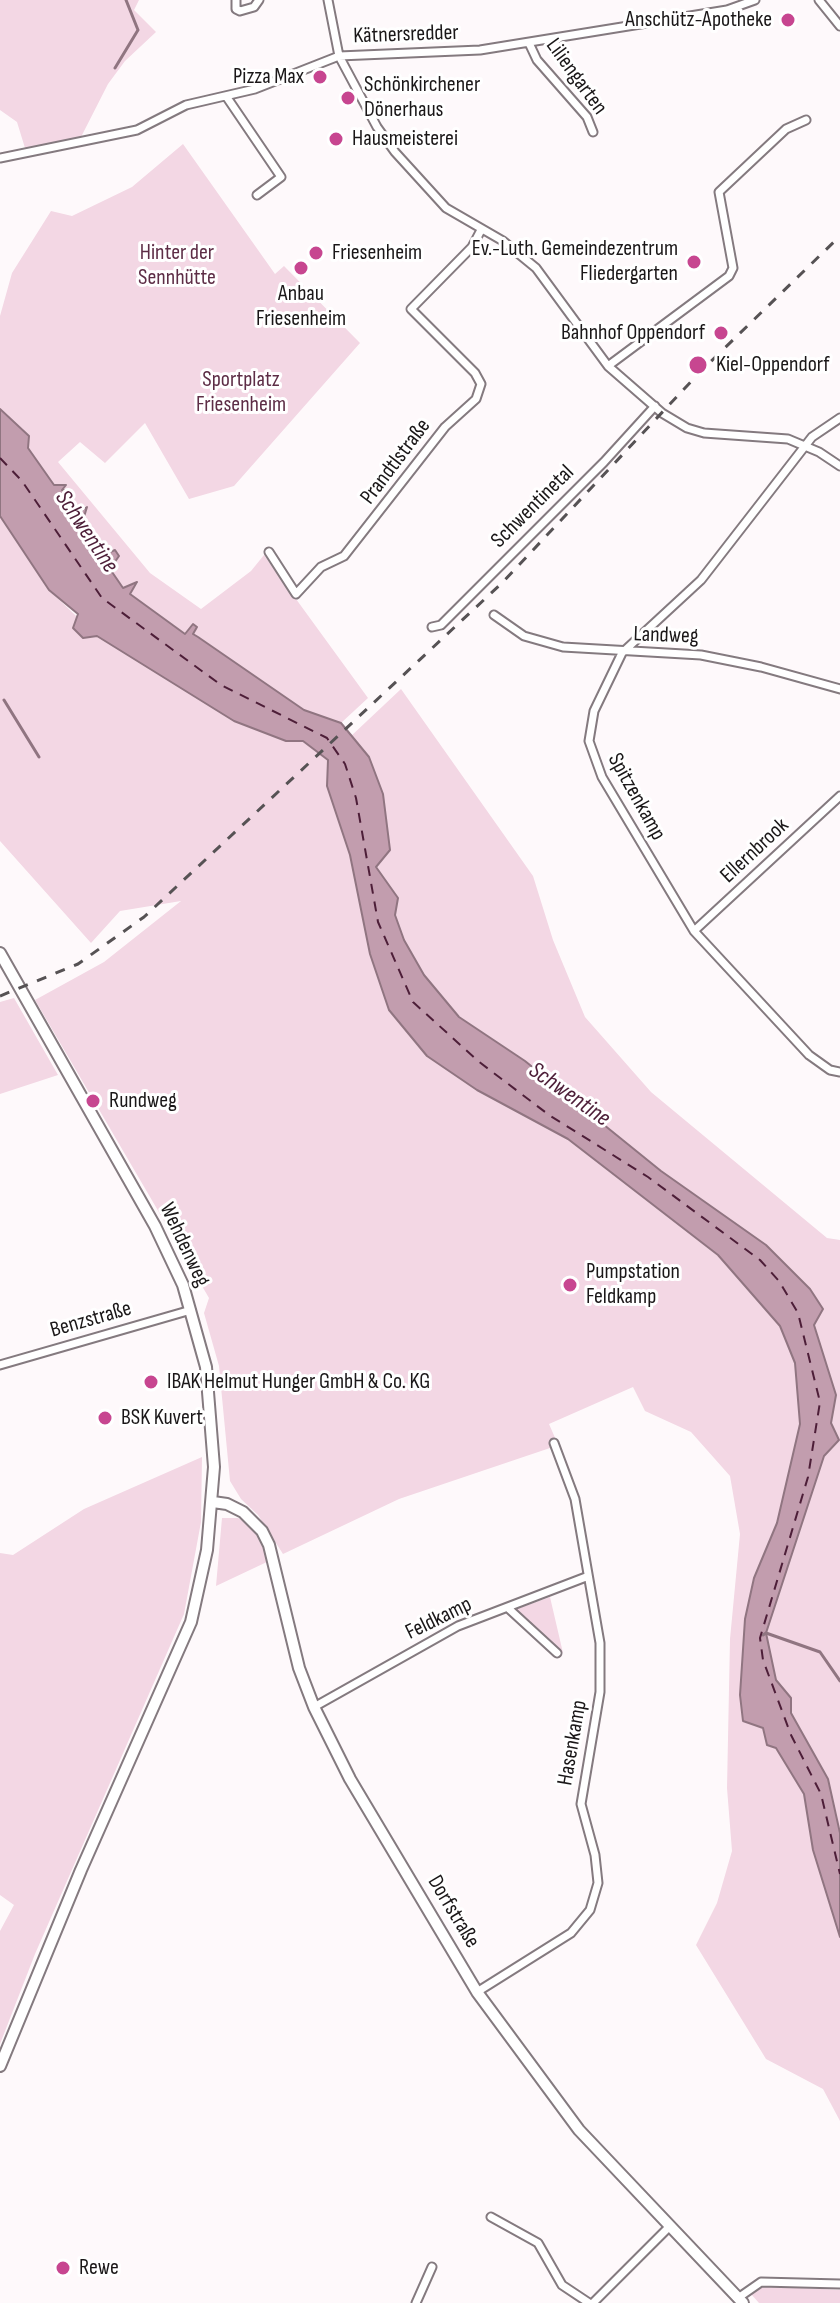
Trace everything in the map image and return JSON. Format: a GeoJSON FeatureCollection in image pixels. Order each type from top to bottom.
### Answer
{"type":"FeatureCollection","features":[{"type":"Feature","properties":{"kind":"main road","name":"Wehdenweg"},"geometry":{"type":"LineString","coordinates":[[0,953],[155,1226],[191,1310],[206,1367],[212,1420],[213,1502],[201,1589],[172,1672],[81,1870],[0,2066]]}},
{"type":"Feature","properties":{"kind":"main road","name":"Dorfstraße"},"geometry":{"type":"LineString","coordinates":[[213,1502],[243,1512],[262,1531],[269,1545],[293,1647],[314,1707],[350,1779],[477,1992],[579,2130],[741,2300]]}},
{"type":"Feature","properties":{"kind":"street"},"geometry":{"type":"LineString","coordinates":[[236,0],[234,5],[240,11],[254,7],[259,0]]}},
{"type":"Feature","properties":{"kind":"street"},"geometry":{"type":"LineString","coordinates":[[328,0],[339,56],[377,127],[395,152],[446,208],[503,241],[536,268],[610,367],[655,406],[695,431],[767,435],[805,445],[840,466]]}},
{"type":"Feature","properties":{"kind":"street","name":"Kätnersredder"},"geometry":{"type":"LineString","coordinates":[[0,158],[137,130],[186,105],[255,89],[339,56],[466,51],[529,43],[727,10],[755,0]]}},
{"type":"Feature","properties":{"kind":"street"},"geometry":{"type":"LineString","coordinates":[[819,0],[840,26]]}},
{"type":"Feature","properties":{"kind":"street","name":"Liliengarten"},"geometry":{"type":"LineString","coordinates":[[529,43],[537,60],[587,117],[593,132]]}},
{"type":"Feature","properties":{"kind":"street"},"geometry":{"type":"LineString","coordinates":[[226,96],[281,177],[257,195]]}},
{"type":"Feature","properties":{"kind":"street"},"geometry":{"type":"LineString","coordinates":[[610,367],[729,276],[733,268],[719,192],[786,129],[806,120]]}},
{"type":"Feature","properties":{"kind":"street","name":"Prandtlstraße"},"geometry":{"type":"LineString","coordinates":[[269,552],[296,594],[321,567],[344,556],[440,433],[476,399],[481,384],[475,373],[411,309],[472,247],[481,230]]}},
{"type":"Feature","properties":{"kind":"street","name":"Schwentinetal"},"geometry":{"type":"LineString","coordinates":[[432,627],[441,625],[604,462],[655,406]]}},
{"type":"Feature","properties":{"kind":"street","name":"Spitzenkamp"},"geometry":{"type":"LineString","coordinates":[[840,418],[805,445],[701,580],[622,653],[589,727],[590,749],[602,777],[694,931],[809,1055],[830,1070],[840,1072]]}},
{"type":"Feature","properties":{"kind":"street","name":"Landweg"},"geometry":{"type":"LineString","coordinates":[[494,615],[536,639],[563,647],[622,653],[701,655],[761,667],[840,689]]}},
{"type":"Feature","properties":{"kind":"street","name":"Ellernbrook"},"geometry":{"type":"LineString","coordinates":[[694,931],[840,796]]}},
{"type":"Feature","properties":{"kind":"street","name":"Benzstraße"},"geometry":{"type":"LineString","coordinates":[[0,1365],[191,1310]]}},
{"type":"Feature","properties":{"kind":"street","name":"Hasenkamp"},"geometry":{"type":"LineString","coordinates":[[477,1992],[571,1933],[595,1899],[598,1867],[582,1813],[581,1795],[601,1674],[600,1643],[586,1577],[575,1499],[554,1443]]}},
{"type":"Feature","properties":{"kind":"street","name":"Feldkamp"},"geometry":{"type":"LineString","coordinates":[[314,1707],[458,1626],[586,1577]]}},
{"type":"Feature","properties":{"kind":"street"},"geometry":{"type":"LineString","coordinates":[[508,1608],[557,1653]]}},
{"type":"Feature","properties":{"kind":"street"},"geometry":{"type":"LineString","coordinates":[[491,2217],[538,2243],[562,2285],[591,2303],[669,2227]]}},
{"type":"Feature","properties":{"kind":"street"},"geometry":{"type":"LineString","coordinates":[[416,2303],[432,2267]]}},
{"type":"Feature","properties":{"kind":"street"},"geometry":{"type":"LineString","coordinates":[[741,2300],[761,2282],[840,2284]]}},
{"type":"Feature","properties":{"kind":"green space"},"geometry":{"type":"Polygon","coordinates":[[[0,0],[139,0],[134,10],[156,32],[125,61],[108,84],[81,137],[25,148],[17,122],[0,110],[0,0]]]}},
{"type":"Feature","properties":{"kind":"green space"},"geometry":{"type":"Polygon","coordinates":[[[183,144],[275,274],[284,266],[360,343],[234,486],[189,499],[145,423],[105,463],[80,442],[58,462],[150,573],[201,609],[251,571],[264,555],[368,698],[341,723],[304,710],[193,634],[194,624],[186,634],[130,594],[138,583],[123,589],[114,580],[105,554],[89,546],[92,534],[83,520],[86,506],[75,515],[67,512],[63,504],[69,492],[54,485],[0,409],[0,316],[12,273],[51,211],[72,216],[132,187],[183,144]]]}},
{"type":"Feature","properties":{"kind":"green space"},"geometry":{"type":"Polygon","coordinates":[[[0,516],[49,590],[97,636],[234,721],[286,741],[302,741],[328,760],[327,786],[350,855],[370,954],[389,1010],[427,1056],[477,1090],[568,1139],[718,1255],[780,1326],[795,1363],[800,1424],[777,1523],[754,1578],[745,1619],[740,1695],[743,1721],[764,1728],[804,1794],[813,1850],[840,1937],[840,2121],[823,2089],[766,2059],[696,1945],[717,1903],[732,1851],[727,1788],[730,1639],[740,1534],[730,1476],[691,1432],[645,1411],[633,1387],[549,1424],[556,1440],[550,1448],[399,1499],[283,1554],[258,1515],[241,1499],[230,1481],[219,1366],[204,1313],[209,1298],[35,1000],[104,962],[181,901],[120,911],[91,943],[0,841],[0,516]]]}},
{"type":"Feature","properties":{"kind":"green space"},"geometry":{"type":"Polygon","coordinates":[[[401,689],[533,876],[553,940],[585,1017],[651,1092],[827,1238],[840,1240],[840,1833],[828,1779],[791,1713],[791,1698],[776,1680],[766,1633],[824,1456],[836,1395],[814,1325],[823,1309],[809,1289],[766,1245],[661,1171],[525,1061],[459,1017],[424,975],[404,940],[395,915],[398,898],[376,867],[350,737],[401,689]]]}},
{"type":"Feature","properties":{"kind":"green space"},"geometry":{"type":"Polygon","coordinates":[[[14,998],[58,1075],[0,1094],[0,1002],[14,998]]]}},
{"type":"Feature","properties":{"kind":"green space"},"geometry":{"type":"Polygon","coordinates":[[[202,1457],[201,1522],[184,1614],[35,1954],[0,2044],[0,1931],[14,1905],[0,1895],[0,1553],[13,1555],[84,1509],[202,1457]]]}},
{"type":"Feature","properties":{"kind":"green space"},"geometry":{"type":"Polygon","coordinates":[[[222,1518],[238,1518],[250,1525],[260,1535],[269,1561],[216,1586],[222,1518]]]}},
{"type":"Feature","properties":{"kind":"green space"},"geometry":{"type":"Polygon","coordinates":[[[550,1597],[563,1653],[514,1610],[550,1597]]]}},
{"type":"Feature","properties":{"kind":"green space"},"geometry":{"type":"Polygon","coordinates":[[[763,2286],[840,2290],[840,2303],[759,2303],[751,2294],[763,2286]]]}},
{"type":"Feature","properties":{"kind":"water","name":"Schwentine"},"geometry":{"type":"Polygon","coordinates":[[[0,409],[29,436],[28,448],[54,485],[66,485],[62,490],[70,490],[63,504],[67,512],[75,515],[87,507],[83,520],[94,537],[89,546],[105,554],[115,550],[119,556],[110,569],[123,588],[137,582],[130,594],[185,634],[193,624],[197,627],[193,634],[304,710],[341,723],[369,757],[383,794],[390,850],[376,867],[398,898],[395,915],[404,940],[424,975],[459,1017],[525,1061],[661,1171],[766,1245],[810,1289],[823,1309],[814,1325],[836,1395],[831,1423],[839,1440],[824,1456],[766,1633],[776,1680],[791,1698],[791,1713],[828,1779],[840,1833],[840,1937],[813,1850],[804,1794],[776,1748],[767,1745],[763,1728],[743,1721],[740,1695],[745,1619],[754,1578],[777,1523],[800,1424],[795,1363],[780,1326],[718,1255],[568,1139],[477,1090],[427,1056],[389,1010],[370,954],[350,855],[327,786],[328,760],[303,741],[286,741],[234,721],[97,636],[83,638],[73,628],[78,614],[49,590],[0,516],[0,409]]]}},
{"type":"Feature","properties":{"kind":"waterway"},"geometry":{"type":"LineString","coordinates":[[115,68],[138,30],[126,0]]}},
{"type":"Feature","properties":{"kind":"waterway"},"geometry":{"type":"LineString","coordinates":[[4,700],[39,757]]}},
{"type":"Feature","properties":{"kind":"waterway"},"geometry":{"type":"LineString","coordinates":[[763,1635],[766,1633],[820,1652],[840,1681]]}},
{"type":"Feature","properties":{"kind":"ferry route"},"geometry":{"type":"LineString","coordinates":[[0,458],[22,481],[102,598],[221,685],[327,738],[345,764],[356,798],[378,922],[413,1002],[478,1061],[549,1115],[648,1177],[760,1260],[779,1281],[798,1313],[820,1402],[808,1477],[760,1638],[763,1660],[791,1735],[821,1794],[840,1874]]}},
{"type":"Feature","properties":{"kind":"railway"},"geometry":{"type":"LineString","coordinates":[[0,996],[78,964],[144,917],[503,582],[700,372],[840,236]]}},
{"type":"Feature","properties":{"kind":"place","name":"Anschütz-Apotheke"},"geometry":{"type":"Point","coordinates":[788,20]}},
{"type":"Feature","properties":{"kind":"place","name":"Pizza Max"},"geometry":{"type":"Point","coordinates":[320,77]}},
{"type":"Feature","properties":{"kind":"place","name":"Schönkirchener Dönerhaus"},"geometry":{"type":"Point","coordinates":[348,98]}},
{"type":"Feature","properties":{"kind":"place","name":"Hausmeisterei"},"geometry":{"type":"Point","coordinates":[336,139]}},
{"type":"Feature","properties":{"kind":"place","name":"Friesenheim"},"geometry":{"type":"Point","coordinates":[316,253]}},
{"type":"Feature","properties":{"kind":"place","name":"Ev.-Luth. Gemeindezentrum Fliedergarten"},"geometry":{"type":"Point","coordinates":[694,262]}},
{"type":"Feature","properties":{"kind":"place","name":"Anbau Friesenheim"},"geometry":{"type":"Point","coordinates":[301,268]}},
{"type":"Feature","properties":{"kind":"place","name":"Bahnhof Oppendorf"},"geometry":{"type":"Point","coordinates":[721,333]}},
{"type":"Feature","properties":{"kind":"place","name":"Kiel-Oppendorf"},"geometry":{"type":"Point","coordinates":[698,365]}},
{"type":"Feature","properties":{"kind":"place","name":"Rundweg"},"geometry":{"type":"Point","coordinates":[93,1101]}},
{"type":"Feature","properties":{"kind":"place","name":"Pumpstation Feldkamp"},"geometry":{"type":"Point","coordinates":[570,1285]}},
{"type":"Feature","properties":{"kind":"place","name":"IBAK Helmut Hunger GmbH & Co. KG"},"geometry":{"type":"Point","coordinates":[151,1382]}},
{"type":"Feature","properties":{"kind":"place","name":"BSK Kuvert"},"geometry":{"type":"Point","coordinates":[105,1418]}},
{"type":"Feature","properties":{"kind":"place","name":"Rewe"},"geometry":{"type":"Point","coordinates":[63,2268]}},
{"type":"Feature","properties":{"kind":"park label","name":"Hinter der Sennhütte"},"geometry":{"type":"Point","coordinates":[177,266]}},
{"type":"Feature","properties":{"kind":"park label","name":"Sportplatz Friesenheim"},"geometry":{"type":"Point","coordinates":[241,392]}}]}
